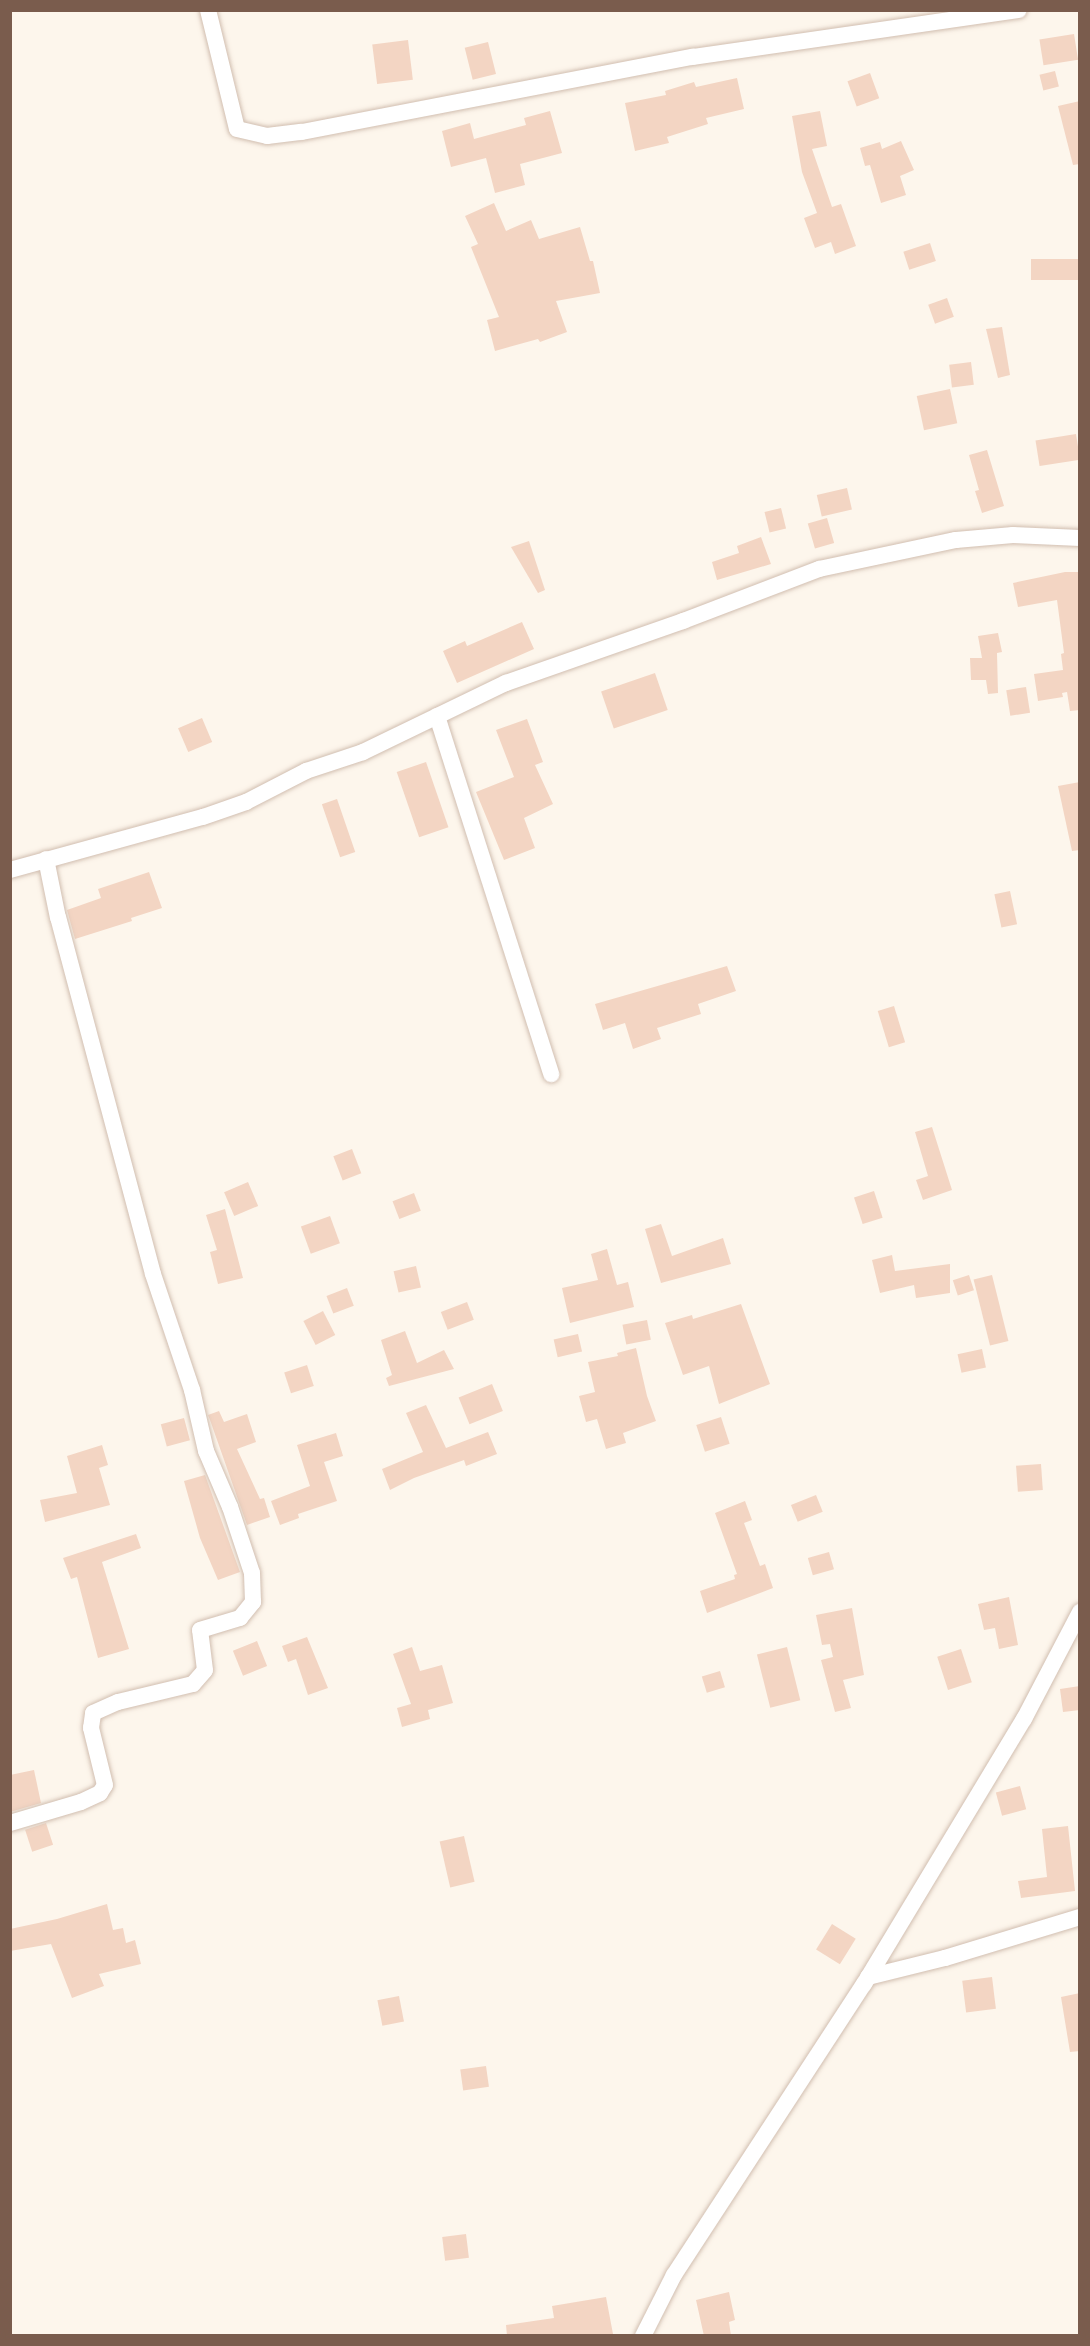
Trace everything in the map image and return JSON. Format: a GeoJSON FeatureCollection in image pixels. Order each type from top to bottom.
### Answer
{"type":"FeatureCollection","features":[{"type":"Feature","properties":{"kind":"street"},"geometry":{"type":"LineString","coordinates":[[208,10],[237,129],[267,136],[302,132],[693,57],[1018,10]]}},
{"type":"Feature","properties":{"kind":"street"},"geometry":{"type":"LineString","coordinates":[[10,870],[203,817],[246,802],[306,771],[363,752],[506,683],[693,617],[819,568],[956,540],[1013,535],[1080,538]]}},
{"type":"Feature","properties":{"kind":"street"},"geometry":{"type":"LineString","coordinates":[[437,716],[551,1074]]}},
{"type":"Feature","properties":{"kind":"street"},"geometry":{"type":"LineString","coordinates":[[10,1823],[81,1802],[100,1793],[105,1785],[91,1728],[93,1713],[118,1702],[193,1684],[205,1670],[200,1630],[240,1618],[253,1602],[252,1573],[230,1507],[206,1451],[192,1390],[153,1274],[58,918],[46,859]]}},
{"type":"Feature","properties":{"kind":"street"},"geometry":{"type":"LineString","coordinates":[[643,2336],[674,2275],[868,1977],[1024,1719],[1080,1612]]}},
{"type":"Feature","properties":{"kind":"street"},"geometry":{"type":"LineString","coordinates":[[868,1977],[945,1958],[1080,1917]]}},
{"type":"Feature","properties":{"kind":"building"},"geometry":{"type":"Polygon","coordinates":[[[1074,34],[1078,60],[1043,65],[1039,39],[1074,34]]]}},
{"type":"Feature","properties":{"kind":"building"},"geometry":{"type":"Polygon","coordinates":[[[408,40],[413,80],[377,84],[372,44],[408,40]]]}},
{"type":"Feature","properties":{"kind":"building"},"geometry":{"type":"Polygon","coordinates":[[[488,42],[496,74],[473,80],[465,48],[488,42]]]}},
{"type":"Feature","properties":{"kind":"building"},"geometry":{"type":"Polygon","coordinates":[[[1055,71],[1059,87],[1043,90],[1039,75],[1055,71]]]}},
{"type":"Feature","properties":{"kind":"building"},"geometry":{"type":"Polygon","coordinates":[[[870,73],[879,98],[857,107],[847,81],[870,73]]]}},
{"type":"Feature","properties":{"kind":"building"},"geometry":{"type":"Polygon","coordinates":[[[737,78],[744,109],[706,118],[708,124],[667,137],[669,143],[635,151],[625,103],[666,95],[665,91],[694,82],[696,87],[737,78]]]}},
{"type":"Feature","properties":{"kind":"building"},"geometry":{"type":"Polygon","coordinates":[[[1080,101],[1080,164],[1073,165],[1058,106],[1080,101]]]}},
{"type":"Feature","properties":{"kind":"building"},"geometry":{"type":"Polygon","coordinates":[[[550,111],[562,153],[520,164],[525,185],[495,193],[486,158],[451,167],[442,131],[470,123],[474,139],[526,125],[524,118],[550,111]]]}},
{"type":"Feature","properties":{"kind":"building"},"geometry":{"type":"Polygon","coordinates":[[[820,111],[827,146],[812,149],[832,207],[841,204],[856,246],[835,254],[831,242],[815,248],[804,218],[817,213],[802,172],[792,116],[820,111]]]}},
{"type":"Feature","properties":{"kind":"building"},"geometry":{"type":"Polygon","coordinates":[[[901,141],[914,170],[900,176],[906,195],[881,203],[870,165],[865,166],[860,148],[880,142],[882,149],[901,141]]]}},
{"type":"Feature","properties":{"kind":"building"},"geometry":{"type":"Polygon","coordinates":[[[494,203],[506,231],[531,220],[539,239],[580,227],[590,261],[593,261],[600,293],[556,301],[567,332],[540,342],[538,339],[495,351],[487,320],[499,317],[471,247],[478,244],[465,216],[494,203]]]}},
{"type":"Feature","properties":{"kind":"building"},"geometry":{"type":"Polygon","coordinates":[[[930,243],[936,261],[909,270],[903,252],[930,243]]]}},
{"type":"Feature","properties":{"kind":"building"},"geometry":{"type":"Polygon","coordinates":[[[1031,259],[1080,259],[1080,280],[1031,280],[1031,259]]]}},
{"type":"Feature","properties":{"kind":"building"},"geometry":{"type":"Polygon","coordinates":[[[947,298],[954,317],[935,324],[928,305],[947,298]]]}},
{"type":"Feature","properties":{"kind":"building"},"geometry":{"type":"Polygon","coordinates":[[[1002,327],[1010,375],[998,378],[986,329],[1002,327]]]}},
{"type":"Feature","properties":{"kind":"building"},"geometry":{"type":"Polygon","coordinates":[[[971,362],[974,385],[952,388],[949,365],[971,362]]]}},
{"type":"Feature","properties":{"kind":"building"},"geometry":{"type":"Polygon","coordinates":[[[950,389],[957,423],[924,430],[917,396],[950,389]]]}},
{"type":"Feature","properties":{"kind":"building"},"geometry":{"type":"Polygon","coordinates":[[[1076,434],[1080,460],[1040,466],[1036,440],[1076,434]]]}},
{"type":"Feature","properties":{"kind":"building"},"geometry":{"type":"Polygon","coordinates":[[[987,450],[1004,506],[982,513],[975,491],[979,490],[969,455],[987,450]]]}},
{"type":"Feature","properties":{"kind":"building"},"geometry":{"type":"Polygon","coordinates":[[[847,488],[852,509],[822,516],[817,495],[847,488]]]}},
{"type":"Feature","properties":{"kind":"building"},"geometry":{"type":"Polygon","coordinates":[[[781,508],[786,528],[770,532],[765,512],[781,508]]]}},
{"type":"Feature","properties":{"kind":"building"},"geometry":{"type":"Polygon","coordinates":[[[827,518],[834,543],[815,549],[808,524],[827,518]]]}},
{"type":"Feature","properties":{"kind":"building"},"geometry":{"type":"Polygon","coordinates":[[[761,537],[771,564],[717,580],[712,562],[739,553],[737,546],[761,537]]]}},
{"type":"Feature","properties":{"kind":"building"},"geometry":{"type":"Polygon","coordinates":[[[529,541],[545,590],[538,593],[511,547],[529,541]]]}},
{"type":"Feature","properties":{"kind":"building"},"geometry":{"type":"Polygon","coordinates":[[[1065,572],[1080,572],[1080,710],[1070,711],[1067,692],[1062,693],[1063,697],[1038,701],[1034,674],[1063,670],[1061,654],[1064,653],[1057,600],[1018,607],[1013,583],[1065,572]]]}},
{"type":"Feature","properties":{"kind":"building"},"geometry":{"type":"Polygon","coordinates":[[[522,622],[534,649],[457,683],[443,651],[465,641],[467,646],[522,622]]]}},
{"type":"Feature","properties":{"kind":"building"},"geometry":{"type":"Polygon","coordinates":[[[998,633],[1002,652],[997,653],[998,693],[988,694],[986,680],[971,680],[970,658],[982,658],[978,636],[998,633]]]}},
{"type":"Feature","properties":{"kind":"building"},"geometry":{"type":"Polygon","coordinates":[[[655,673],[668,710],[614,728],[601,692],[655,673]]]}},
{"type":"Feature","properties":{"kind":"building"},"geometry":{"type":"Polygon","coordinates":[[[1026,687],[1030,713],[1010,716],[1006,690],[1026,687]]]}},
{"type":"Feature","properties":{"kind":"building"},"geometry":{"type":"Polygon","coordinates":[[[202,718],[212,742],[188,752],[178,728],[202,718]]]}},
{"type":"Feature","properties":{"kind":"building"},"geometry":{"type":"Polygon","coordinates":[[[527,719],[543,762],[535,765],[553,804],[524,818],[535,848],[504,860],[476,792],[514,777],[496,730],[527,719]]]}},
{"type":"Feature","properties":{"kind":"building"},"geometry":{"type":"Polygon","coordinates":[[[426,762],[448,827],[419,837],[397,772],[426,762]]]}},
{"type":"Feature","properties":{"kind":"building"},"geometry":{"type":"Polygon","coordinates":[[[1080,782],[1080,850],[1072,851],[1058,786],[1080,782]]]}},
{"type":"Feature","properties":{"kind":"building"},"geometry":{"type":"Polygon","coordinates":[[[337,799],[355,852],[340,857],[322,804],[337,799]]]}},
{"type":"Feature","properties":{"kind":"building"},"geometry":{"type":"Polygon","coordinates":[[[149,872],[162,908],[131,918],[132,921],[75,939],[67,910],[101,898],[98,889],[149,872]]]}},
{"type":"Feature","properties":{"kind":"building"},"geometry":{"type":"Polygon","coordinates":[[[1010,891],[1017,924],[1001,928],[994,894],[1010,891]]]}},
{"type":"Feature","properties":{"kind":"building"},"geometry":{"type":"Polygon","coordinates":[[[727,966],[736,991],[698,1004],[701,1014],[657,1028],[661,1039],[633,1049],[625,1023],[603,1030],[595,1004],[727,966]]]}},
{"type":"Feature","properties":{"kind":"building"},"geometry":{"type":"Polygon","coordinates":[[[894,1006],[905,1042],[889,1047],[878,1011],[894,1006]]]}},
{"type":"Feature","properties":{"kind":"building"},"geometry":{"type":"Polygon","coordinates":[[[932,1127],[952,1190],[923,1200],[916,1180],[928,1176],[915,1132],[932,1127]]]}},
{"type":"Feature","properties":{"kind":"building"},"geometry":{"type":"Polygon","coordinates":[[[352,1149],[361,1173],[343,1180],[333,1156],[352,1149]]]}},
{"type":"Feature","properties":{"kind":"building"},"geometry":{"type":"Polygon","coordinates":[[[248,1182],[258,1206],[234,1216],[224,1192],[248,1182]]]}},
{"type":"Feature","properties":{"kind":"building"},"geometry":{"type":"Polygon","coordinates":[[[874,1191],[883,1218],[863,1224],[854,1197],[874,1191]]]}},
{"type":"Feature","properties":{"kind":"building"},"geometry":{"type":"Polygon","coordinates":[[[414,1193],[421,1211],[399,1219],[393,1201],[414,1193]]]}},
{"type":"Feature","properties":{"kind":"building"},"geometry":{"type":"Polygon","coordinates":[[[225,1209],[243,1278],[218,1284],[210,1252],[217,1250],[206,1215],[225,1209]]]}},
{"type":"Feature","properties":{"kind":"building"},"geometry":{"type":"Polygon","coordinates":[[[330,1216],[340,1243],[311,1254],[301,1227],[330,1216]]]}},
{"type":"Feature","properties":{"kind":"building"},"geometry":{"type":"Polygon","coordinates":[[[661,1224],[672,1256],[723,1238],[731,1264],[661,1283],[645,1229],[661,1224]]]}},
{"type":"Feature","properties":{"kind":"building"},"geometry":{"type":"Polygon","coordinates":[[[607,1249],[617,1285],[628,1282],[634,1307],[570,1323],[562,1288],[598,1280],[591,1254],[607,1249]]]}},
{"type":"Feature","properties":{"kind":"building"},"geometry":{"type":"Polygon","coordinates":[[[892,1255],[895,1271],[950,1264],[950,1293],[916,1298],[914,1285],[880,1293],[872,1260],[892,1255]]]}},
{"type":"Feature","properties":{"kind":"building"},"geometry":{"type":"Polygon","coordinates":[[[416,1266],[421,1287],[399,1293],[394,1271],[416,1266]]]}},
{"type":"Feature","properties":{"kind":"building"},"geometry":{"type":"Polygon","coordinates":[[[969,1275],[974,1290],[958,1295],[953,1280],[969,1275]]]}},
{"type":"Feature","properties":{"kind":"building"},"geometry":{"type":"Polygon","coordinates":[[[992,1275],[1008,1341],[990,1346],[974,1280],[992,1275]]]}},
{"type":"Feature","properties":{"kind":"building"},"geometry":{"type":"Polygon","coordinates":[[[347,1288],[354,1306],[333,1314],[326,1296],[347,1288]]]}},
{"type":"Feature","properties":{"kind":"building"},"geometry":{"type":"Polygon","coordinates":[[[467,1302],[474,1320],[448,1330],[441,1312],[467,1302]]]}},
{"type":"Feature","properties":{"kind":"building"},"geometry":{"type":"Polygon","coordinates":[[[741,1304],[770,1384],[719,1404],[709,1366],[683,1375],[665,1323],[692,1315],[693,1319],[741,1304]]]}},
{"type":"Feature","properties":{"kind":"building"},"geometry":{"type":"Polygon","coordinates":[[[323,1311],[335,1335],[316,1345],[303,1321],[323,1311]]]}},
{"type":"Feature","properties":{"kind":"building"},"geometry":{"type":"Polygon","coordinates":[[[647,1320],[651,1340],[626,1344],[622,1325],[647,1320]]]}},
{"type":"Feature","properties":{"kind":"building"},"geometry":{"type":"Polygon","coordinates":[[[405,1331],[417,1363],[444,1350],[454,1369],[389,1386],[386,1378],[392,1375],[381,1340],[405,1331]]]}},
{"type":"Feature","properties":{"kind":"building"},"geometry":{"type":"Polygon","coordinates":[[[578,1334],[582,1352],[558,1357],[554,1340],[578,1334]]]}},
{"type":"Feature","properties":{"kind":"building"},"geometry":{"type":"Polygon","coordinates":[[[636,1348],[647,1396],[656,1421],[623,1433],[626,1443],[606,1449],[597,1419],[586,1422],[579,1396],[595,1392],[588,1362],[618,1356],[617,1353],[636,1348]]]}},
{"type":"Feature","properties":{"kind":"building"},"geometry":{"type":"Polygon","coordinates":[[[982,1349],[986,1368],[961,1373],[958,1354],[982,1349]]]}},
{"type":"Feature","properties":{"kind":"building"},"geometry":{"type":"Polygon","coordinates":[[[307,1365],[314,1386],[291,1393],[284,1372],[307,1365]]]}},
{"type":"Feature","properties":{"kind":"building"},"geometry":{"type":"Polygon","coordinates":[[[492,1384],[503,1411],[469,1424],[459,1397],[492,1384]]]}},
{"type":"Feature","properties":{"kind":"building"},"geometry":{"type":"Polygon","coordinates":[[[426,1405],[446,1448],[488,1432],[497,1454],[466,1466],[464,1460],[414,1478],[390,1490],[382,1469],[423,1452],[406,1413],[426,1405]]]}},
{"type":"Feature","properties":{"kind":"building"},"geometry":{"type":"Polygon","coordinates":[[[219,1411],[224,1422],[247,1414],[256,1442],[237,1449],[260,1499],[264,1498],[270,1517],[247,1525],[208,1415],[219,1411]]]}},
{"type":"Feature","properties":{"kind":"building"},"geometry":{"type":"Polygon","coordinates":[[[721,1417],[730,1444],[705,1452],[696,1425],[721,1417]]]}},
{"type":"Feature","properties":{"kind":"building"},"geometry":{"type":"Polygon","coordinates":[[[184,1418],[190,1440],[167,1446],[161,1424],[184,1418]]]}},
{"type":"Feature","properties":{"kind":"building"},"geometry":{"type":"Polygon","coordinates":[[[336,1433],[343,1456],[324,1462],[337,1501],[298,1514],[299,1518],[280,1525],[271,1501],[310,1486],[297,1445],[336,1433]]]}},
{"type":"Feature","properties":{"kind":"building"},"geometry":{"type":"Polygon","coordinates":[[[102,1445],[108,1465],[99,1468],[110,1505],[45,1522],[40,1500],[77,1493],[67,1456],[102,1445]]]}},
{"type":"Feature","properties":{"kind":"building"},"geometry":{"type":"Polygon","coordinates":[[[1041,1464],[1043,1490],[1018,1492],[1016,1466],[1041,1464]]]}},
{"type":"Feature","properties":{"kind":"building"},"geometry":{"type":"Polygon","coordinates":[[[205,1475],[240,1572],[218,1580],[200,1538],[184,1481],[205,1475]]]}},
{"type":"Feature","properties":{"kind":"building"},"geometry":{"type":"Polygon","coordinates":[[[816,1495],[823,1512],[798,1522],[791,1505],[816,1495]]]}},
{"type":"Feature","properties":{"kind":"building"},"geometry":{"type":"Polygon","coordinates":[[[745,1501],[752,1520],[744,1523],[760,1566],[765,1564],[773,1588],[707,1613],[700,1591],[735,1579],[734,1575],[737,1574],[715,1513],[745,1501]]]}},
{"type":"Feature","properties":{"kind":"building"},"geometry":{"type":"Polygon","coordinates":[[[136,1534],[141,1548],[102,1562],[129,1649],[98,1658],[77,1577],[71,1579],[63,1558],[136,1534]]]}},
{"type":"Feature","properties":{"kind":"building"},"geometry":{"type":"Polygon","coordinates":[[[829,1552],[834,1569],[813,1575],[808,1558],[829,1552]]]}},
{"type":"Feature","properties":{"kind":"building"},"geometry":{"type":"Polygon","coordinates":[[[1009,1597],[1018,1645],[999,1649],[995,1628],[984,1630],[978,1604],[1009,1597]]]}},
{"type":"Feature","properties":{"kind":"building"},"geometry":{"type":"Polygon","coordinates":[[[852,1608],[864,1675],[843,1680],[851,1708],[835,1712],[821,1660],[833,1657],[830,1644],[822,1645],[816,1615],[852,1608]]]}},
{"type":"Feature","properties":{"kind":"building"},"geometry":{"type":"Polygon","coordinates":[[[307,1637],[328,1688],[308,1695],[296,1659],[288,1662],[282,1646],[307,1637]]]}},
{"type":"Feature","properties":{"kind":"building"},"geometry":{"type":"Polygon","coordinates":[[[257,1641],[267,1666],[243,1676],[233,1651],[257,1641]]]}},
{"type":"Feature","properties":{"kind":"building"},"geometry":{"type":"Polygon","coordinates":[[[412,1647],[420,1671],[442,1665],[453,1703],[428,1710],[430,1719],[402,1727],[397,1708],[411,1704],[393,1654],[412,1647]]]}},
{"type":"Feature","properties":{"kind":"building"},"geometry":{"type":"Polygon","coordinates":[[[787,1647],[800,1700],[770,1708],[757,1654],[787,1647]]]}},
{"type":"Feature","properties":{"kind":"building"},"geometry":{"type":"Polygon","coordinates":[[[961,1649],[972,1682],[948,1690],[937,1657],[961,1649]]]}},
{"type":"Feature","properties":{"kind":"building"},"geometry":{"type":"Polygon","coordinates":[[[720,1671],[725,1687],[707,1693],[702,1677],[720,1671]]]}},
{"type":"Feature","properties":{"kind":"building"},"geometry":{"type":"Polygon","coordinates":[[[1080,1686],[1080,1710],[1063,1712],[1060,1689],[1080,1686]]]}},
{"type":"Feature","properties":{"kind":"building"},"geometry":{"type":"Polygon","coordinates":[[[34,1770],[41,1803],[10,1812],[10,1775],[34,1770]]]}},
{"type":"Feature","properties":{"kind":"building"},"geometry":{"type":"Polygon","coordinates":[[[1020,1786],[1026,1809],[1002,1816],[996,1792],[1020,1786]]]}},
{"type":"Feature","properties":{"kind":"building"},"geometry":{"type":"Polygon","coordinates":[[[46,1823],[53,1845],[32,1852],[25,1830],[46,1823]]]}},
{"type":"Feature","properties":{"kind":"building"},"geometry":{"type":"Polygon","coordinates":[[[1068,1826],[1075,1891],[1021,1898],[1018,1881],[1047,1877],[1042,1829],[1068,1826]]]}},
{"type":"Feature","properties":{"kind":"building"},"geometry":{"type":"Polygon","coordinates":[[[464,1836],[475,1882],[450,1887],[440,1842],[464,1836]]]}},
{"type":"Feature","properties":{"kind":"building"},"geometry":{"type":"Polygon","coordinates":[[[107,1904],[113,1930],[123,1928],[126,1943],[135,1940],[141,1964],[99,1974],[104,1986],[72,1998],[51,1944],[10,1951],[10,1929],[57,1919],[107,1904]]]}},
{"type":"Feature","properties":{"kind":"building"},"geometry":{"type":"Polygon","coordinates":[[[832,1924],[856,1939],[840,1964],[816,1949],[832,1924]]]}},
{"type":"Feature","properties":{"kind":"building"},"geometry":{"type":"Polygon","coordinates":[[[992,1977],[996,2009],[966,2012],[962,1981],[992,1977]]]}},
{"type":"Feature","properties":{"kind":"building"},"geometry":{"type":"Polygon","coordinates":[[[1080,1993],[1080,2051],[1070,2052],[1061,1997],[1080,1993]]]}},
{"type":"Feature","properties":{"kind":"building"},"geometry":{"type":"Polygon","coordinates":[[[399,1996],[404,2022],[382,2026],[377,2000],[399,1996]]]}},
{"type":"Feature","properties":{"kind":"building"},"geometry":{"type":"Polygon","coordinates":[[[486,2066],[489,2087],[463,2090],[460,2070],[486,2066]]]}},
{"type":"Feature","properties":{"kind":"building"},"geometry":{"type":"Polygon","coordinates":[[[466,2234],[469,2258],[445,2261],[442,2237],[466,2234]]]}},
{"type":"Feature","properties":{"kind":"building"},"geometry":{"type":"Polygon","coordinates":[[[729,2292],[735,2320],[729,2322],[731,2336],[704,2336],[696,2300],[729,2292]]]}},
{"type":"Feature","properties":{"kind":"building"},"geometry":{"type":"Polygon","coordinates":[[[606,2297],[613,2334],[507,2336],[506,2325],[554,2318],[552,2306],[606,2297]]]}}]}
